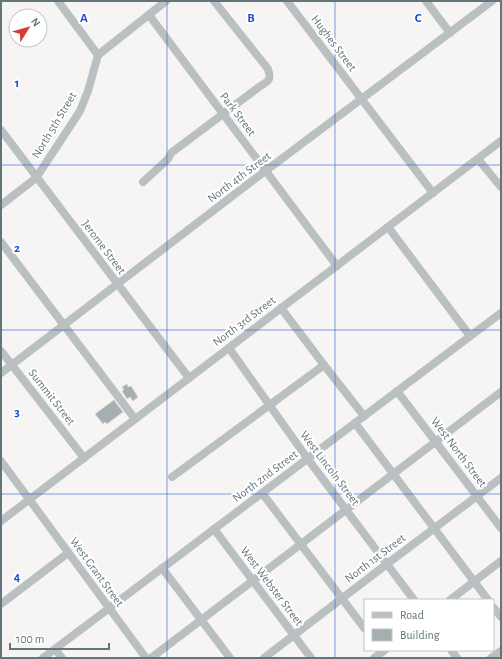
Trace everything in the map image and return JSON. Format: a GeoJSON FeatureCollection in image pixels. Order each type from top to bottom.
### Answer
{"type":"FeatureCollection","features":[{"type":"Feature","properties":{"kind":"street"},"geometry":{"type":"LineString","coordinates":[[58,1],[98,55],[166,1]]}},
{"type":"Feature","properties":{"kind":"street"},"geometry":{"type":"LineString","coordinates":[[143,182],[168,159],[171,153],[268,81],[270,76],[268,69],[214,1]]}},
{"type":"Feature","properties":{"kind":"street","name":"Hughes Street"},"geometry":{"type":"LineString","coordinates":[[287,1],[433,193]]}},
{"type":"Feature","properties":{"kind":"street"},"geometry":{"type":"LineString","coordinates":[[426,1],[450,33]]}},
{"type":"Feature","properties":{"kind":"street","name":"North 4th Street"},"geometry":{"type":"LineString","coordinates":[[1,373],[492,1]]}},
{"type":"Feature","properties":{"kind":"street","name":"Park Street"},"geometry":{"type":"LineString","coordinates":[[149,15],[337,266]]}},
{"type":"Feature","properties":{"kind":"street","name":"North 5th Street"},"geometry":{"type":"LineString","coordinates":[[1,205],[36,178],[80,110],[88,91],[98,55]]}},
{"type":"Feature","properties":{"kind":"street","name":"Jerome Street"},"geometry":{"type":"LineString","coordinates":[[1,130],[189,378]]}},
{"type":"Feature","properties":{"kind":"street","name":"North 3rd Street"},"geometry":{"type":"LineString","coordinates":[[1,521],[501,141]]}},
{"type":"Feature","properties":{"kind":"street"},"geometry":{"type":"LineString","coordinates":[[478,159],[501,187]]}},
{"type":"Feature","properties":{"kind":"street"},"geometry":{"type":"LineString","coordinates":[[388,227],[470,336]]}},
{"type":"Feature","properties":{"kind":"street"},"geometry":{"type":"LineString","coordinates":[[1,242],[135,419]]}},
{"type":"Feature","properties":{"kind":"street"},"geometry":{"type":"LineString","coordinates":[[281,308],[364,416]]}},
{"type":"Feature","properties":{"kind":"street","name":"North 2nd Street"},"geometry":{"type":"LineString","coordinates":[[43,658],[501,313]]}},
{"type":"Feature","properties":{"kind":"street","name":"West Lincoln Street"},"geometry":{"type":"LineString","coordinates":[[229,348],[346,510],[413,599]]}},
{"type":"Feature","properties":{"kind":"street","name":"Summit Street"},"geometry":{"type":"LineString","coordinates":[[1,351],[84,458]]}},
{"type":"Feature","properties":{"kind":"street"},"geometry":{"type":"LineString","coordinates":[[172,477],[269,404],[324,365]]}},
{"type":"Feature","properties":{"kind":"street","name":"West North Street"},"geometry":{"type":"LineString","coordinates":[[397,391],[501,528]]}},
{"type":"Feature","properties":{"kind":"street"},"geometry":{"type":"LineString","coordinates":[[150,658],[501,392]]}},
{"type":"Feature","properties":{"kind":"street"},"geometry":{"type":"LineString","coordinates":[[355,423],[487,599]]}},
{"type":"Feature","properties":{"kind":"street","name":"West Grant Street"},"geometry":{"type":"LineString","coordinates":[[1,461],[146,658]]}},
{"type":"Feature","properties":{"kind":"street","name":"North 1st Street"},"geometry":{"type":"LineString","coordinates":[[264,658],[501,478]]}},
{"type":"Feature","properties":{"kind":"street"},"geometry":{"type":"LineString","coordinates":[[262,492],[364,628]]}},
{"type":"Feature","properties":{"kind":"street","name":"West Webster Street"},"geometry":{"type":"LineString","coordinates":[[214,529],[311,658]]}},
{"type":"Feature","properties":{"kind":"street"},"geometry":{"type":"LineString","coordinates":[[1,604],[68,553]]}},
{"type":"Feature","properties":{"kind":"street"},"geometry":{"type":"LineString","coordinates":[[451,599],[501,561]]}},
{"type":"Feature","properties":{"kind":"street"},"geometry":{"type":"LineString","coordinates":[[162,568],[230,658]]}},
{"type":"Feature","properties":{"kind":"street"},"geometry":{"type":"LineString","coordinates":[[494,608],[501,618]]}},
{"type":"Feature","properties":{"kind":"street"},"geometry":{"type":"LineString","coordinates":[[55,649],[62,658]]}},
{"type":"Feature","properties":{"kind":"street"},"geometry":{"type":"LineString","coordinates":[[491,658],[501,650]]}},
{"type":"Feature","properties":{"kind":"street"},"geometry":{"type":"LineString","coordinates":[[374,658],[384,652]]}},
{"type":"Feature","properties":{"kind":"building"},"geometry":{"type":"Polygon","coordinates":[[[127,384],[128,387],[131,386],[138,397],[133,401],[130,397],[127,399],[122,391],[124,390],[122,387],[127,384]]]}},
{"type":"Feature","properties":{"kind":"building"},"geometry":{"type":"Polygon","coordinates":[[[114,400],[123,412],[107,424],[105,422],[103,424],[95,414],[114,400]]]}}]}
